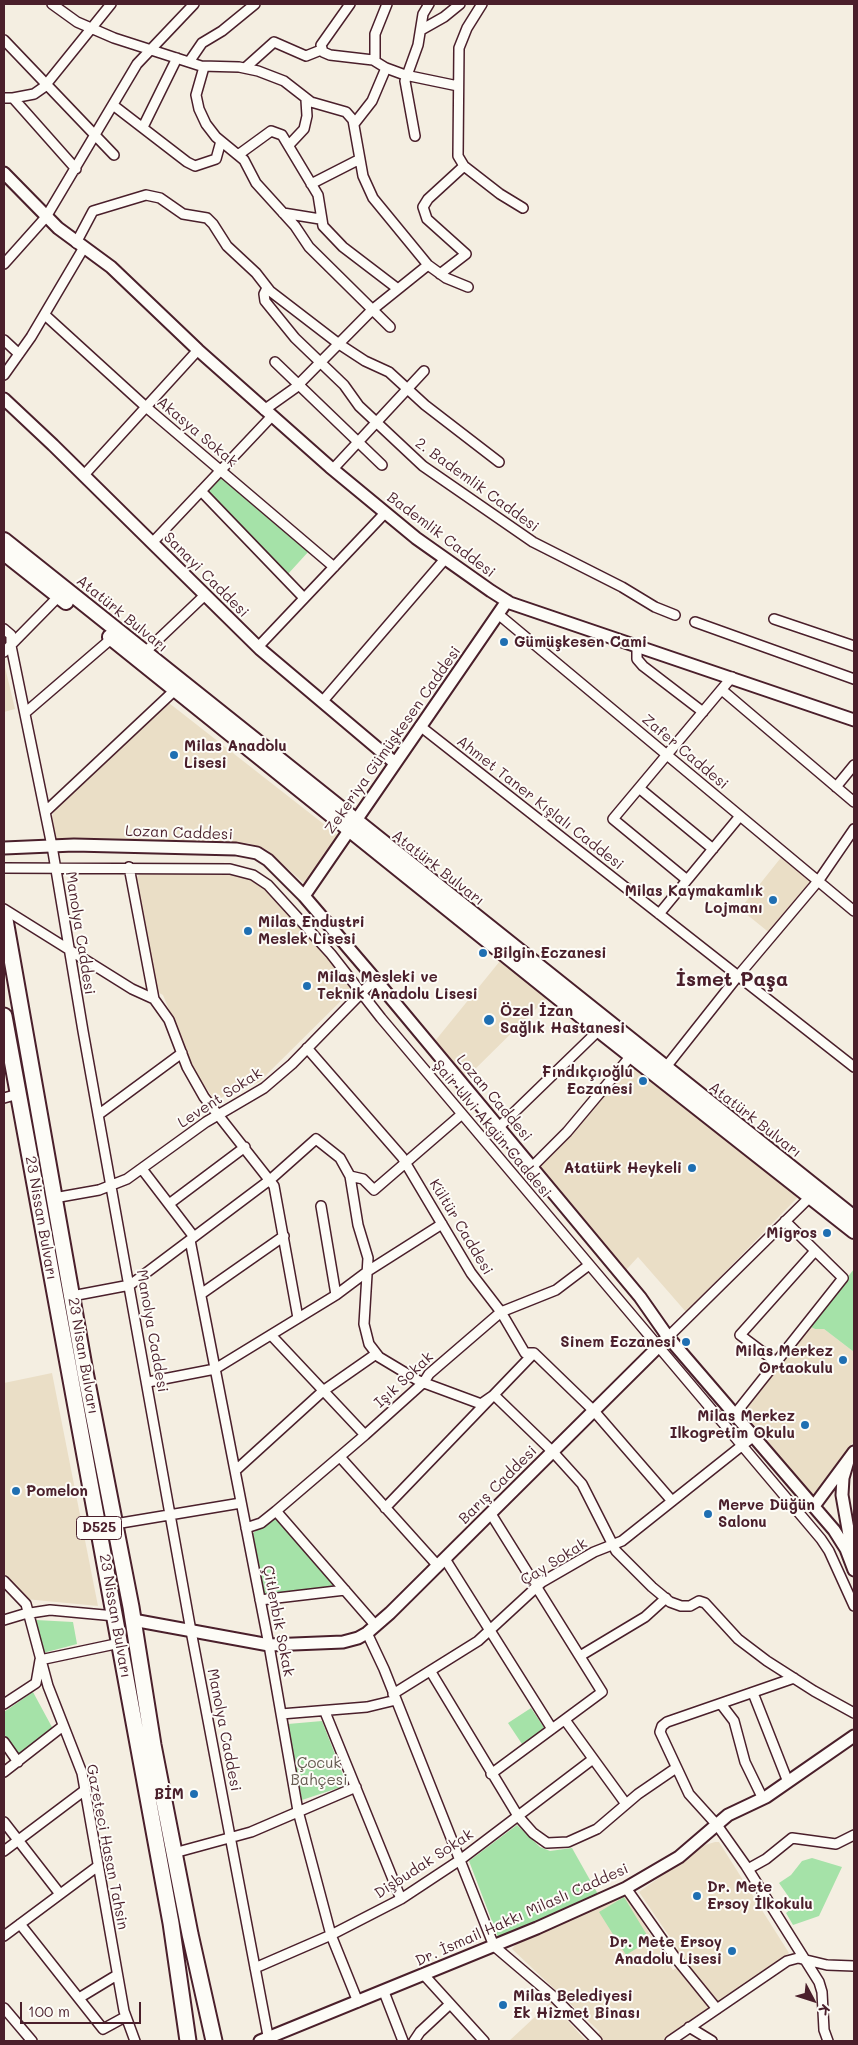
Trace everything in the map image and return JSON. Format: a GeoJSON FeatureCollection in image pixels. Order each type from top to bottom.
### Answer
{"type":"FeatureCollection","features":[{"type":"Feature","properties":{"kind":"highway","name":"23 Nisan Bulvarı"},"geometry":{"type":"LineString","coordinates":[[4,914],[54,1198],[133,1620]]}},
{"type":"Feature","properties":{"kind":"highway","name":"23 Nissan Bulvarı"},"geometry":{"type":"LineString","coordinates":[[4,1016],[11,1096],[115,1616],[176,1952],[188,2041]]}},
{"type":"Feature","properties":{"kind":"highway","name":"23 Nissan Bulvarı"},"geometry":{"type":"LineString","coordinates":[[133,1620],[174,1853],[214,2041]]}},
{"type":"Feature","properties":{"kind":"main road","name":"Atatürk Bulvarı"},"geometry":{"type":"LineString","coordinates":[[4,540],[144,653],[599,1030],[635,1051]]}},
{"type":"Feature","properties":{"kind":"main road","name":"Atatürk Bulvarı"},"geometry":{"type":"LineString","coordinates":[[4,553],[175,690],[352,826],[814,1193],[854,1231]]}},
{"type":"Feature","properties":{"kind":"main road","name":"Atatürk Bulvarı"},"geometry":{"type":"LineString","coordinates":[[814,1193],[854,1218]]}},
{"type":"Feature","properties":{"kind":"street"},"geometry":{"type":"LineString","coordinates":[[52,4],[77,22],[92,29],[204,67],[245,68],[284,81],[306,100],[317,105],[346,112],[354,124],[360,159],[366,182],[373,198],[428,265],[440,274],[468,286]]}},
{"type":"Feature","properties":{"kind":"street"},"geometry":{"type":"LineString","coordinates":[[8,98],[34,94],[46,85],[111,4]]}},
{"type":"Feature","properties":{"kind":"street"},"geometry":{"type":"LineString","coordinates":[[5,260],[46,217],[96,136],[124,84],[149,49],[194,4]]}},
{"type":"Feature","properties":{"kind":"street"},"geometry":{"type":"LineString","coordinates":[[189,62],[202,43],[222,31],[255,4]]}},
{"type":"Feature","properties":{"kind":"street"},"geometry":{"type":"LineString","coordinates":[[321,50],[321,45],[350,4]]}},
{"type":"Feature","properties":{"kind":"street"},"geometry":{"type":"LineString","coordinates":[[374,61],[375,34],[387,4]]}},
{"type":"Feature","properties":{"kind":"street"},"geometry":{"type":"LineString","coordinates":[[415,136],[405,86],[405,75],[418,45],[424,14],[429,4]]}},
{"type":"Feature","properties":{"kind":"street"},"geometry":{"type":"LineString","coordinates":[[421,30],[444,17],[460,4]]}},
{"type":"Feature","properties":{"kind":"street"},"geometry":{"type":"LineString","coordinates":[[482,4],[461,40],[458,55],[457,151],[464,166],[500,194],[523,208]]}},
{"type":"Feature","properties":{"kind":"street"},"geometry":{"type":"LineString","coordinates":[[4,40],[114,155]]}},
{"type":"Feature","properties":{"kind":"street"},"geometry":{"type":"LineString","coordinates":[[245,68],[274,42],[306,56],[321,50]]}},
{"type":"Feature","properties":{"kind":"street"},"geometry":{"type":"LineString","coordinates":[[321,50],[330,55],[374,61],[405,75],[458,86]]}},
{"type":"Feature","properties":{"kind":"street"},"geometry":{"type":"LineString","coordinates":[[143,126],[177,58]]}},
{"type":"Feature","properties":{"kind":"street"},"geometry":{"type":"LineString","coordinates":[[204,67],[196,102],[206,124],[221,141],[248,165],[256,184],[283,213],[309,247],[336,271],[347,286],[390,327]]}},
{"type":"Feature","properties":{"kind":"street"},"geometry":{"type":"LineString","coordinates":[[354,124],[374,97],[386,68]]}},
{"type":"Feature","properties":{"kind":"street"},"geometry":{"type":"LineString","coordinates":[[8,98],[76,169]]}},
{"type":"Feature","properties":{"kind":"street"},"geometry":{"type":"LineString","coordinates":[[289,145],[304,129],[307,116],[306,100]]}},
{"type":"Feature","properties":{"kind":"street"},"geometry":{"type":"LineString","coordinates":[[114,105],[187,162],[195,166],[216,159],[221,141]]}},
{"type":"Feature","properties":{"kind":"street"},"geometry":{"type":"LineString","coordinates":[[238,155],[271,131],[282,135],[320,200],[320,219],[327,232],[343,247],[398,289]]}},
{"type":"Feature","properties":{"kind":"street"},"geometry":{"type":"LineString","coordinates":[[311,184],[360,159]]}},
{"type":"Feature","properties":{"kind":"street"},"geometry":{"type":"LineString","coordinates":[[440,274],[466,254],[427,219],[423,207],[428,199],[464,166]]}},
{"type":"Feature","properties":{"kind":"street","name":"Bademlik Caddesi"},"geometry":{"type":"LineString","coordinates":[[4,173],[46,217],[80,246],[111,267],[198,350],[332,469],[444,559],[507,601],[854,720]]}},
{"type":"Feature","properties":{"kind":"street"},"geometry":{"type":"LineString","coordinates":[[4,375],[45,315],[80,246],[93,210],[150,194],[160,198],[179,212],[210,220],[227,246],[256,273],[266,288],[339,344],[365,361],[389,372],[499,462]]}},
{"type":"Feature","properties":{"kind":"street"},"geometry":{"type":"LineString","coordinates":[[283,213],[320,219]]}},
{"type":"Feature","properties":{"kind":"street"},"geometry":{"type":"LineString","coordinates":[[152,543],[220,471],[268,413],[372,310],[428,265]]}},
{"type":"Feature","properties":{"kind":"street","name":"2. Bademlik Caddesi"},"geometry":{"type":"LineString","coordinates":[[266,288],[264,298],[268,306],[295,338],[321,362],[376,423],[423,466],[528,539],[622,587],[655,607],[674,615]]}},
{"type":"Feature","properties":{"kind":"street","name":"Akasya Sokak"},"geometry":{"type":"LineString","coordinates":[[45,315],[146,407],[334,567]]}},
{"type":"Feature","properties":{"kind":"street"},"geometry":{"type":"LineString","coordinates":[[4,340],[19,354]]}},
{"type":"Feature","properties":{"kind":"street"},"geometry":{"type":"LineString","coordinates":[[84,475],[198,350]]}},
{"type":"Feature","properties":{"kind":"street"},"geometry":{"type":"LineString","coordinates":[[275,362],[382,465]]}},
{"type":"Feature","properties":{"kind":"street"},"geometry":{"type":"LineString","coordinates":[[332,469],[424,371]]}},
{"type":"Feature","properties":{"kind":"street","name":"Sanayi Caddesi"},"geometry":{"type":"LineString","coordinates":[[4,399],[84,475],[258,647],[395,763]]}},
{"type":"Feature","properties":{"kind":"street"},"geometry":{"type":"LineString","coordinates":[[201,491],[304,598]]}},
{"type":"Feature","properties":{"kind":"street"},"geometry":{"type":"LineString","coordinates":[[258,647],[385,513]]}},
{"type":"Feature","properties":{"kind":"street"},"geometry":{"type":"LineString","coordinates":[[322,702],[444,559]]}},
{"type":"Feature","properties":{"kind":"street"},"geometry":{"type":"LineString","coordinates":[[144,653],[205,595]]}},
{"type":"Feature","properties":{"kind":"street"},"geometry":{"type":"LineString","coordinates":[[8,649],[59,596]]}},
{"type":"Feature","properties":{"kind":"street","name":"Zekeriya Gümüşkesen Caddesi"},"geometry":{"type":"LineString","coordinates":[[304,896],[507,601]]}},
{"type":"Feature","properties":{"kind":"street","name":"Zafer Caddesi"},"geometry":{"type":"LineString","coordinates":[[498,614],[854,911]]}},
{"type":"Feature","properties":{"kind":"street"},"geometry":{"type":"LineString","coordinates":[[774,619],[854,646]]}},
{"type":"Feature","properties":{"kind":"street"},"geometry":{"type":"LineString","coordinates":[[695,622],[854,679]]}},
{"type":"Feature","properties":{"kind":"street","name":"Manolya Caddesi"},"geometry":{"type":"LineString","coordinates":[[4,629],[11,635],[8,649],[25,713],[56,867],[98,1115],[148,1382],[191,1631],[255,1968],[266,2040]]}},
{"type":"Feature","properties":{"kind":"street"},"geometry":{"type":"LineString","coordinates":[[25,713],[111,639]]}},
{"type":"Feature","properties":{"kind":"street"},"geometry":{"type":"LineString","coordinates":[[637,646],[637,659],[643,666],[703,712]]}},
{"type":"Feature","properties":{"kind":"street"},"geometry":{"type":"LineString","coordinates":[[687,880],[613,819],[732,677]]}},
{"type":"Feature","properties":{"kind":"street"},"geometry":{"type":"LineString","coordinates":[[45,812],[175,690]]}},
{"type":"Feature","properties":{"kind":"street"},"geometry":{"type":"LineString","coordinates":[[722,690],[854,802]]}},
{"type":"Feature","properties":{"kind":"street","name":"Ahmet Taner Kışlalı Caddesi"},"geometry":{"type":"LineString","coordinates":[[420,726],[854,1067]]}},
{"type":"Feature","properties":{"kind":"street"},"geometry":{"type":"LineString","coordinates":[[836,787],[854,765]]}},
{"type":"Feature","properties":{"kind":"street"},"geometry":{"type":"LineString","coordinates":[[639,788],[713,849]]}},
{"type":"Feature","properties":{"kind":"street"},"geometry":{"type":"LineString","coordinates":[[659,914],[740,816]]}},
{"type":"Feature","properties":{"kind":"street"},"geometry":{"type":"LineString","coordinates":[[661,1073],[738,976],[819,880],[854,829]]}},
{"type":"Feature","properties":{"kind":"street","name":"Lozan Caddesi"},"geometry":{"type":"LineString","coordinates":[[4,848],[52,846],[236,849],[251,852],[268,860],[304,896],[375,979],[640,1297],[668,1337],[814,1506],[842,1541],[854,1568]]}},
{"type":"Feature","properties":{"kind":"street"},"geometry":{"type":"LineString","coordinates":[[129,867],[154,999],[169,1020],[198,1087],[271,1180],[277,1195],[298,1318]]}},
{"type":"Feature","properties":{"kind":"street","name":"Şair Ulvi Akgün Caddesi"},"geometry":{"type":"LineString","coordinates":[[4,868],[129,867],[230,869],[253,875],[268,885],[352,979],[462,1114],[826,1546],[854,1606]]}},
{"type":"Feature","properties":{"kind":"street"},"geometry":{"type":"LineString","coordinates":[[4,909],[132,988],[154,999]]}},
{"type":"Feature","properties":{"kind":"street","name":"Levent Sokak"},"geometry":{"type":"LineString","coordinates":[[54,1198],[112,1186],[142,1169],[218,1114],[264,1088],[307,1048],[375,979]]}},
{"type":"Feature","properties":{"kind":"street"},"geometry":{"type":"LineString","coordinates":[[499,1127],[599,1030]]}},
{"type":"Feature","properties":{"kind":"street","name":"Kültür Caddesi"},"geometry":{"type":"LineString","coordinates":[[307,1048],[407,1163],[471,1273],[501,1312],[525,1353],[534,1354],[594,1411],[672,1501]]}},
{"type":"Feature","properties":{"kind":"street"},"geometry":{"type":"LineString","coordinates":[[532,1167],[567,1132],[635,1051]]}},
{"type":"Feature","properties":{"kind":"street"},"geometry":{"type":"LineString","coordinates":[[98,1115],[182,1053]]}},
{"type":"Feature","properties":{"kind":"street"},"geometry":{"type":"LineString","coordinates":[[350,1176],[363,1179],[374,1190],[462,1114]]}},
{"type":"Feature","properties":{"kind":"street"},"geometry":{"type":"LineString","coordinates":[[72,1296],[130,1285],[271,1180],[316,1139],[340,1158],[350,1176],[358,1225],[368,1258],[364,1324],[369,1344],[376,1354],[424,1382],[481,1404],[494,1395]]}},
{"type":"Feature","properties":{"kind":"street"},"geometry":{"type":"LineString","coordinates":[[169,1204],[245,1148]]}},
{"type":"Feature","properties":{"kind":"street"},"geometry":{"type":"LineString","coordinates":[[142,1169],[192,1238]]}},
{"type":"Feature","properties":{"kind":"street","name":"Barış Caddesi"},"geometry":{"type":"LineString","coordinates":[[133,1620],[269,1645],[343,1642],[358,1638],[372,1629],[441,1563],[814,1193]]}},
{"type":"Feature","properties":{"kind":"street"},"geometry":{"type":"LineString","coordinates":[[321,1206],[336,1295]]}},
{"type":"Feature","properties":{"kind":"street"},"geometry":{"type":"LineString","coordinates":[[735,1414],[842,1278],[785,1221]]}},
{"type":"Feature","properties":{"kind":"street"},"geometry":{"type":"LineString","coordinates":[[148,1382],[215,1369],[336,1295],[368,1271],[442,1224]]}},
{"type":"Feature","properties":{"kind":"street"},"geometry":{"type":"LineString","coordinates":[[200,1294],[284,1236]]}},
{"type":"Feature","properties":{"kind":"street","name":"Çitlenbik Sokak"},"geometry":{"type":"LineString","coordinates":[[192,1238],[200,1294],[269,1645],[298,1811],[332,1934],[358,2002]]}},
{"type":"Feature","properties":{"kind":"street"},"geometry":{"type":"LineString","coordinates":[[776,1362],[740,1335],[815,1251]]}},
{"type":"Feature","properties":{"kind":"street","name":"Işık Sokak"},"geometry":{"type":"LineString","coordinates":[[246,1528],[261,1523],[365,1436],[424,1382],[429,1374],[501,1312],[556,1290],[589,1265]]}},
{"type":"Feature","properties":{"kind":"street"},"geometry":{"type":"LineString","coordinates":[[271,1335],[365,1436]]}},
{"type":"Feature","properties":{"kind":"street"},"geometry":{"type":"LineString","coordinates":[[235,1471],[323,1391],[376,1354]]}},
{"type":"Feature","properties":{"kind":"street"},"geometry":{"type":"LineString","coordinates":[[385,1508],[534,1354]]}},
{"type":"Feature","properties":{"kind":"street"},"geometry":{"type":"LineString","coordinates":[[494,1395],[553,1452],[588,1493],[613,1545],[622,1558],[666,1598],[681,1606],[690,1606],[699,1601],[705,1603],[744,1643],[794,1678],[854,1713]]}},
{"type":"Feature","properties":{"kind":"street","name":"Çay Sokak"},"geometry":{"type":"LineString","coordinates":[[281,1714],[325,1712],[380,1705],[395,1697],[490,1631],[536,1586],[586,1555],[622,1541],[754,1436]]}},
{"type":"Feature","properties":{"kind":"street"},"geometry":{"type":"LineString","coordinates":[[340,1457],[385,1508],[441,1563],[490,1631],[552,1729]]}},
{"type":"Feature","properties":{"kind":"street"},"geometry":{"type":"LineString","coordinates":[[814,1506],[851,1457]]}},
{"type":"Feature","properties":{"kind":"street"},"geometry":{"type":"LineString","coordinates":[[851,1457],[843,1478],[842,1495],[854,1568]]}},
{"type":"Feature","properties":{"kind":"street"},"geometry":{"type":"LineString","coordinates":[[114,1524],[241,1503]]}},
{"type":"Feature","properties":{"kind":"street"},"geometry":{"type":"LineString","coordinates":[[276,1511],[345,1590],[372,1629],[379,1656],[494,1946],[554,1997],[597,2041]]}},
{"type":"Feature","properties":{"kind":"street"},"geometry":{"type":"LineString","coordinates":[[491,1514],[602,1692],[491,1774]]}},
{"type":"Feature","properties":{"kind":"street","name":"Gazeteci Hasan Tahsin"},"geometry":{"type":"LineString","coordinates":[[4,1582],[26,1604],[48,1686],[82,1773],[125,2018],[135,2041]]}},
{"type":"Feature","properties":{"kind":"street"},"geometry":{"type":"LineString","coordinates":[[260,1600],[345,1590]]}},
{"type":"Feature","properties":{"kind":"street"},"geometry":{"type":"LineString","coordinates":[[580,1656],[644,1617],[666,1598]]}},
{"type":"Feature","properties":{"kind":"street"},"geometry":{"type":"LineString","coordinates":[[4,1620],[29,1613],[66,1611],[115,1616]]}},
{"type":"Feature","properties":{"kind":"street"},"geometry":{"type":"LineString","coordinates":[[4,1704],[36,1683],[40,1660],[120,1643]]}},
{"type":"Feature","properties":{"kind":"street"},"geometry":{"type":"LineString","coordinates":[[431,1672],[518,1816],[541,1840],[548,1843],[560,1844],[598,1829],[626,1804],[676,1768]]}},
{"type":"Feature","properties":{"kind":"street"},"geometry":{"type":"LineString","coordinates":[[794,1678],[667,1722],[660,1729],[660,1736],[689,1794],[717,1825],[748,1868],[806,1960],[822,1992],[822,2018],[828,2041]]}},
{"type":"Feature","properties":{"kind":"street"},"geometry":{"type":"LineString","coordinates":[[753,1692],[788,1782]]}},
{"type":"Feature","properties":{"kind":"street"},"geometry":{"type":"LineString","coordinates":[[721,1704],[734,1721],[744,1762],[763,1799]]}},
{"type":"Feature","properties":{"kind":"street"},"geometry":{"type":"LineString","coordinates":[[325,1712],[401,1899]]}},
{"type":"Feature","properties":{"kind":"street"},"geometry":{"type":"LineString","coordinates":[[565,1720],[626,1804]]}},
{"type":"Feature","properties":{"kind":"street"},"geometry":{"type":"LineString","coordinates":[[4,1772],[64,1726]]}},
{"type":"Feature","properties":{"kind":"street","name":"Dr. İsmail Hakkı Milaslı Caddesi"},"geometry":{"type":"LineString","coordinates":[[266,2040],[494,1946],[626,1888],[679,1856],[728,1816],[763,1799],[854,1736]]}},
{"type":"Feature","properties":{"kind":"street"},"geometry":{"type":"LineString","coordinates":[[4,1742],[18,1762]]}},
{"type":"Feature","properties":{"kind":"street","name":"Dişbudak Sokak"},"geometry":{"type":"LineString","coordinates":[[255,1968],[332,1934],[401,1899],[460,1860],[593,1759]]}},
{"type":"Feature","properties":{"kind":"street"},"geometry":{"type":"LineString","coordinates":[[174,1853],[230,1839],[356,1787]]}},
{"type":"Feature","properties":{"kind":"street"},"geometry":{"type":"LineString","coordinates":[[4,1851],[85,1790]]}},
{"type":"Feature","properties":{"kind":"street"},"geometry":{"type":"LineString","coordinates":[[4,1822],[60,1894]]}},
{"type":"Feature","properties":{"kind":"street"},"geometry":{"type":"LineString","coordinates":[[748,1868],[766,1859],[792,1838],[836,1844],[854,1835]]}},
{"type":"Feature","properties":{"kind":"street"},"geometry":{"type":"LineString","coordinates":[[4,1936],[98,1866]]}},
{"type":"Feature","properties":{"kind":"street"},"geometry":{"type":"LineString","coordinates":[[626,1888],[674,1956],[717,2009]]}},
{"type":"Feature","properties":{"kind":"street"},"geometry":{"type":"LineString","coordinates":[[20,1924],[103,2029],[125,2018]]}},
{"type":"Feature","properties":{"kind":"street"},"geometry":{"type":"LineString","coordinates":[[670,2041],[787,1961],[792,1959],[806,1960],[827,1965],[854,1966]]}},
{"type":"Feature","properties":{"kind":"street"},"geometry":{"type":"LineString","coordinates":[[79,1998],[117,1975]]}},
{"type":"Feature","properties":{"kind":"street"},"geometry":{"type":"LineString","coordinates":[[424,1975],[484,2041]]}},
{"type":"Feature","properties":{"kind":"street"},"geometry":{"type":"LineString","coordinates":[[384,1992],[404,2041]]}},
{"type":"Feature","properties":{"kind":"street"},"geometry":{"type":"LineString","coordinates":[[414,2041],[420,2032],[450,2004]]}},
{"type":"Feature","properties":{"kind":"street"},"geometry":{"type":"LineString","coordinates":[[4,2008],[32,2041]]}},
{"type":"Feature","properties":{"kind":"street"},"geometry":{"type":"LineString","coordinates":[[689,2027],[712,2041]]}},
{"type":"Feature","properties":{"kind":"shaded area"},"geometry":{"type":"Polygon","coordinates":[[[4,663],[15,709],[4,712],[4,663]]]}},
{"type":"Feature","properties":{"kind":"shaded area","name":"Milas Anadolu Lisesi"},"geometry":{"type":"Polygon","coordinates":[[[169,703],[339,836],[306,885],[267,850],[248,843],[56,840],[52,816],[57,806],[169,703]]]}},
{"type":"Feature","properties":{"kind":"shaded area","name":"Milas Kaymakamlık Lojmanı"},"geometry":{"type":"Polygon","coordinates":[[[783,855],[815,880],[771,934],[740,909],[783,855]]]}},
{"type":"Feature","properties":{"kind":"shaded area"},"geometry":{"type":"Polygon","coordinates":[[[142,872],[224,873],[248,877],[266,888],[344,975],[353,989],[259,1082],[215,1100],[195,1073],[163,995],[157,992],[134,880],[142,872]]]}},
{"type":"Feature","properties":{"kind":"shaded area","name":"Özel İzan Sağlık Hastanesi"},"geometry":{"type":"Polygon","coordinates":[[[500,961],[547,998],[466,1078],[435,1041],[500,961]]]}},
{"type":"Feature","properties":{"kind":"shaded area"},"geometry":{"type":"Polygon","coordinates":[[[631,1063],[799,1196],[686,1312],[638,1257],[626,1270],[540,1165],[577,1128],[631,1063]]]}},
{"type":"Feature","properties":{"kind":"shaded area","name":"Milas Merkez Ilkogretim Okulu"},"geometry":{"type":"Polygon","coordinates":[[[809,1326],[815,1329],[824,1329],[854,1352],[854,1441],[813,1496],[742,1410],[809,1326]]]}},
{"type":"Feature","properties":{"kind":"shaded area"},"geometry":{"type":"Polygon","coordinates":[[[52,1373],[98,1606],[25,1599],[4,1577],[4,1383],[52,1373]]]}},
{"type":"Feature","properties":{"kind":"shaded area"},"geometry":{"type":"Polygon","coordinates":[[[719,1842],[789,1953],[717,2004],[675,1953],[678,1949],[639,1892],[705,1845],[719,1842]]]}},
{"type":"Feature","properties":{"kind":"shaded area"},"geometry":{"type":"Polygon","coordinates":[[[625,1895],[673,1970],[678,1967],[711,2006],[665,2041],[602,2041],[597,2035],[600,2032],[512,1949],[516,1944],[625,1895]]]}},
{"type":"Feature","properties":{"kind":"shaded area"},"geometry":{"type":"Polygon","coordinates":[[[551,2002],[586,2041],[509,2041],[551,2002]]]}},
{"type":"Feature","properties":{"kind":"green space"},"geometry":{"type":"Polygon","coordinates":[[[220,477],[309,551],[288,574],[207,491],[220,477]]]}},
{"type":"Feature","properties":{"kind":"green space"},"geometry":{"type":"Polygon","coordinates":[[[854,1269],[854,1352],[824,1329],[815,1329],[809,1326],[854,1269]]]}},
{"type":"Feature","properties":{"kind":"green space"},"geometry":{"type":"Polygon","coordinates":[[[275,1517],[335,1586],[264,1595],[253,1533],[275,1517]]]}},
{"type":"Feature","properties":{"kind":"green space"},"geometry":{"type":"Polygon","coordinates":[[[36,1620],[73,1622],[77,1644],[43,1653],[36,1620]]]}},
{"type":"Feature","properties":{"kind":"green space"},"geometry":{"type":"Polygon","coordinates":[[[33,1692],[53,1729],[19,1755],[4,1734],[4,1712],[33,1692]]]}},
{"type":"Feature","properties":{"kind":"green space"},"geometry":{"type":"Polygon","coordinates":[[[531,1708],[545,1729],[522,1744],[508,1723],[531,1708]]]}},
{"type":"Feature","properties":{"kind":"green space","name":"Çocuk Bahçesi"},"geometry":{"type":"Polygon","coordinates":[[[322,1721],[347,1785],[302,1800],[288,1724],[322,1721]]]}},
{"type":"Feature","properties":{"kind":"green space"},"geometry":{"type":"Polygon","coordinates":[[[517,1825],[540,1847],[550,1851],[572,1848],[599,1896],[498,1937],[469,1861],[517,1825]]]}},
{"type":"Feature","properties":{"kind":"green space"},"geometry":{"type":"Polygon","coordinates":[[[812,1858],[842,1867],[819,1916],[793,1925],[786,1913],[795,1906],[779,1883],[791,1875],[802,1861],[812,1858]]]}},
{"type":"Feature","properties":{"kind":"green space"},"geometry":{"type":"Polygon","coordinates":[[[624,1897],[650,1940],[626,1955],[599,1912],[624,1897]]]}},
{"type":"Feature","properties":{"kind":"place","name":"Gümüşkesen Cami"},"geometry":{"type":"Point","coordinates":[504,642]}},
{"type":"Feature","properties":{"kind":"place","name":"Milas Anadolu Lisesi"},"geometry":{"type":"Point","coordinates":[174,755]}},
{"type":"Feature","properties":{"kind":"place","name":"Milas Kaymakamlık Lojmanı"},"geometry":{"type":"Point","coordinates":[773,900]}},
{"type":"Feature","properties":{"kind":"place","name":"Milas Endustri Meslek Lisesi"},"geometry":{"type":"Point","coordinates":[248,931]}},
{"type":"Feature","properties":{"kind":"place","name":"Bilgin Eczanesi"},"geometry":{"type":"Point","coordinates":[483,953]}},
{"type":"Feature","properties":{"kind":"place","name":"Milas Mesleki ve Teknik Anadolu Lisesi"},"geometry":{"type":"Point","coordinates":[307,986]}},
{"type":"Feature","properties":{"kind":"place","name":"Özel İzan Sağlık Hastanesi"},"geometry":{"type":"Point","coordinates":[489,1020]}},
{"type":"Feature","properties":{"kind":"place","name":"Fındıkçıoğlu Eczanesi"},"geometry":{"type":"Point","coordinates":[643,1081]}},
{"type":"Feature","properties":{"kind":"place","name":"Atatürk Heykeli"},"geometry":{"type":"Point","coordinates":[692,1168]}},
{"type":"Feature","properties":{"kind":"place","name":"Migros"},"geometry":{"type":"Point","coordinates":[827,1233]}},
{"type":"Feature","properties":{"kind":"place","name":"Sinem Eczanesi"},"geometry":{"type":"Point","coordinates":[686,1342]}},
{"type":"Feature","properties":{"kind":"place","name":"Milas Merkez Ortaokulu"},"geometry":{"type":"Point","coordinates":[843,1360]}},
{"type":"Feature","properties":{"kind":"place","name":"Milas Merkez Ilkogretim Okulu"},"geometry":{"type":"Point","coordinates":[805,1425]}},
{"type":"Feature","properties":{"kind":"place","name":"Pomelon"},"geometry":{"type":"Point","coordinates":[16,1491]}},
{"type":"Feature","properties":{"kind":"place","name":"Merve Düğün Salonu"},"geometry":{"type":"Point","coordinates":[708,1514]}},
{"type":"Feature","properties":{"kind":"place","name":"BİM"},"geometry":{"type":"Point","coordinates":[194,1794]}},
{"type":"Feature","properties":{"kind":"place","name":"Dr. Mete Ersoy İlkokulu"},"geometry":{"type":"Point","coordinates":[697,1896]}},
{"type":"Feature","properties":{"kind":"place","name":"Dr. Mete Ersoy Anadolu Lisesi"},"geometry":{"type":"Point","coordinates":[732,1951]}},
{"type":"Feature","properties":{"kind":"place","name":"Milas Belediyesi Ek Hizmet Binası"},"geometry":{"type":"Point","coordinates":[503,2005]}},
{"type":"Feature","properties":{"kind":"district","name":"İsmet Paşa"},"geometry":{"type":"Point","coordinates":[732,980]}}]}
